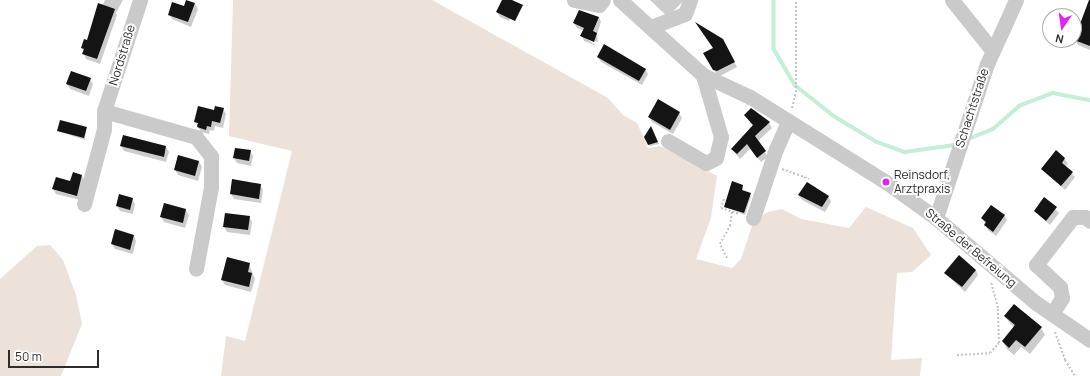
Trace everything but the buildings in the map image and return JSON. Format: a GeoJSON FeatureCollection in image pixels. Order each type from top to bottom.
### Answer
{"type":"FeatureCollection","features":[{"type":"Feature","properties":{"kind":"street","name":"Nordstraße"},"geometry":{"type":"LineString","coordinates":[[84,204],[104,129],[104,111],[140,0]]}},
{"type":"Feature","properties":{"kind":"street"},"geometry":{"type":"LineString","coordinates":[[574,0],[599,5],[603,0]]}},
{"type":"Feature","properties":{"kind":"street","name":"Straße der Befreiung"},"geometry":{"type":"LineString","coordinates":[[620,0],[704,75],[750,97],[788,122],[873,173],[936,218],[988,265],[1052,314],[1090,340]]}},
{"type":"Feature","properties":{"kind":"street"},"geometry":{"type":"LineString","coordinates":[[651,27],[685,14],[690,0]]}},
{"type":"Feature","properties":{"kind":"street"},"geometry":{"type":"LineString","coordinates":[[952,0],[992,50]]}},
{"type":"Feature","properties":{"kind":"street","name":"Schachtstraße"},"geometry":{"type":"LineString","coordinates":[[936,218],[992,50],[1016,0]]}},
{"type":"Feature","properties":{"kind":"street"},"geometry":{"type":"LineString","coordinates":[[668,141],[706,163],[716,158],[721,137],[704,75]]}},
{"type":"Feature","properties":{"kind":"street"},"geometry":{"type":"LineString","coordinates":[[104,111],[196,137],[211,156],[211,187],[196,269]]}},
{"type":"Feature","properties":{"kind":"street"},"geometry":{"type":"LineString","coordinates":[[753,218],[770,165],[788,122]]}},
{"type":"Feature","properties":{"kind":"street"},"geometry":{"type":"LineString","coordinates":[[1052,314],[1062,298],[1060,287],[1036,265],[1073,217],[1085,217],[1090,221]]}},
{"type":"Feature","properties":{"kind":"path"},"geometry":{"type":"LineString","coordinates":[[796,0],[796,92]]}},
{"type":"Feature","properties":{"kind":"path"},"geometry":{"type":"LineString","coordinates":[[770,165],[809,179]]}},
{"type":"Feature","properties":{"kind":"path"},"geometry":{"type":"LineString","coordinates":[[724,199],[721,208],[732,211],[730,226],[720,244],[727,258]]}},
{"type":"Feature","properties":{"kind":"path"},"geometry":{"type":"LineString","coordinates":[[957,355],[990,352],[998,343],[998,308],[991,285],[988,265]]}},
{"type":"Feature","properties":{"kind":"path"},"geometry":{"type":"LineString","coordinates":[[1052,314],[1055,333],[1064,360],[1075,376]]}},
{"type":"Feature","properties":{"kind":"shaded area"},"geometry":{"type":"Polygon","coordinates":[[[233,0],[432,0],[608,98],[623,115],[637,123],[648,148],[660,146],[717,176],[711,218],[696,259],[732,268],[741,259],[754,220],[768,212],[782,209],[801,219],[849,228],[866,207],[913,228],[931,255],[912,272],[897,273],[891,360],[922,358],[920,376],[221,376],[226,336],[245,341],[292,151],[229,136],[233,0]]]}},
{"type":"Feature","properties":{"kind":"shaded area"},"geometry":{"type":"Polygon","coordinates":[[[50,245],[63,260],[76,295],[82,324],[61,376],[0,376],[0,279],[37,246],[50,245]]]}},
{"type":"Feature","properties":{"kind":"waterway"},"geometry":{"type":"LineString","coordinates":[[774,0],[774,49],[795,85],[834,116],[877,142],[905,152],[955,145]]}},
{"type":"Feature","properties":{"kind":"waterway"},"geometry":{"type":"LineString","coordinates":[[966,140],[993,129],[1019,106],[1053,93],[1090,100]]}},
{"type":"Feature","properties":{"kind":"place","name":"Reinsdorf, Arztpraxis"},"geometry":{"type":"Point","coordinates":[886,182]}}]}
